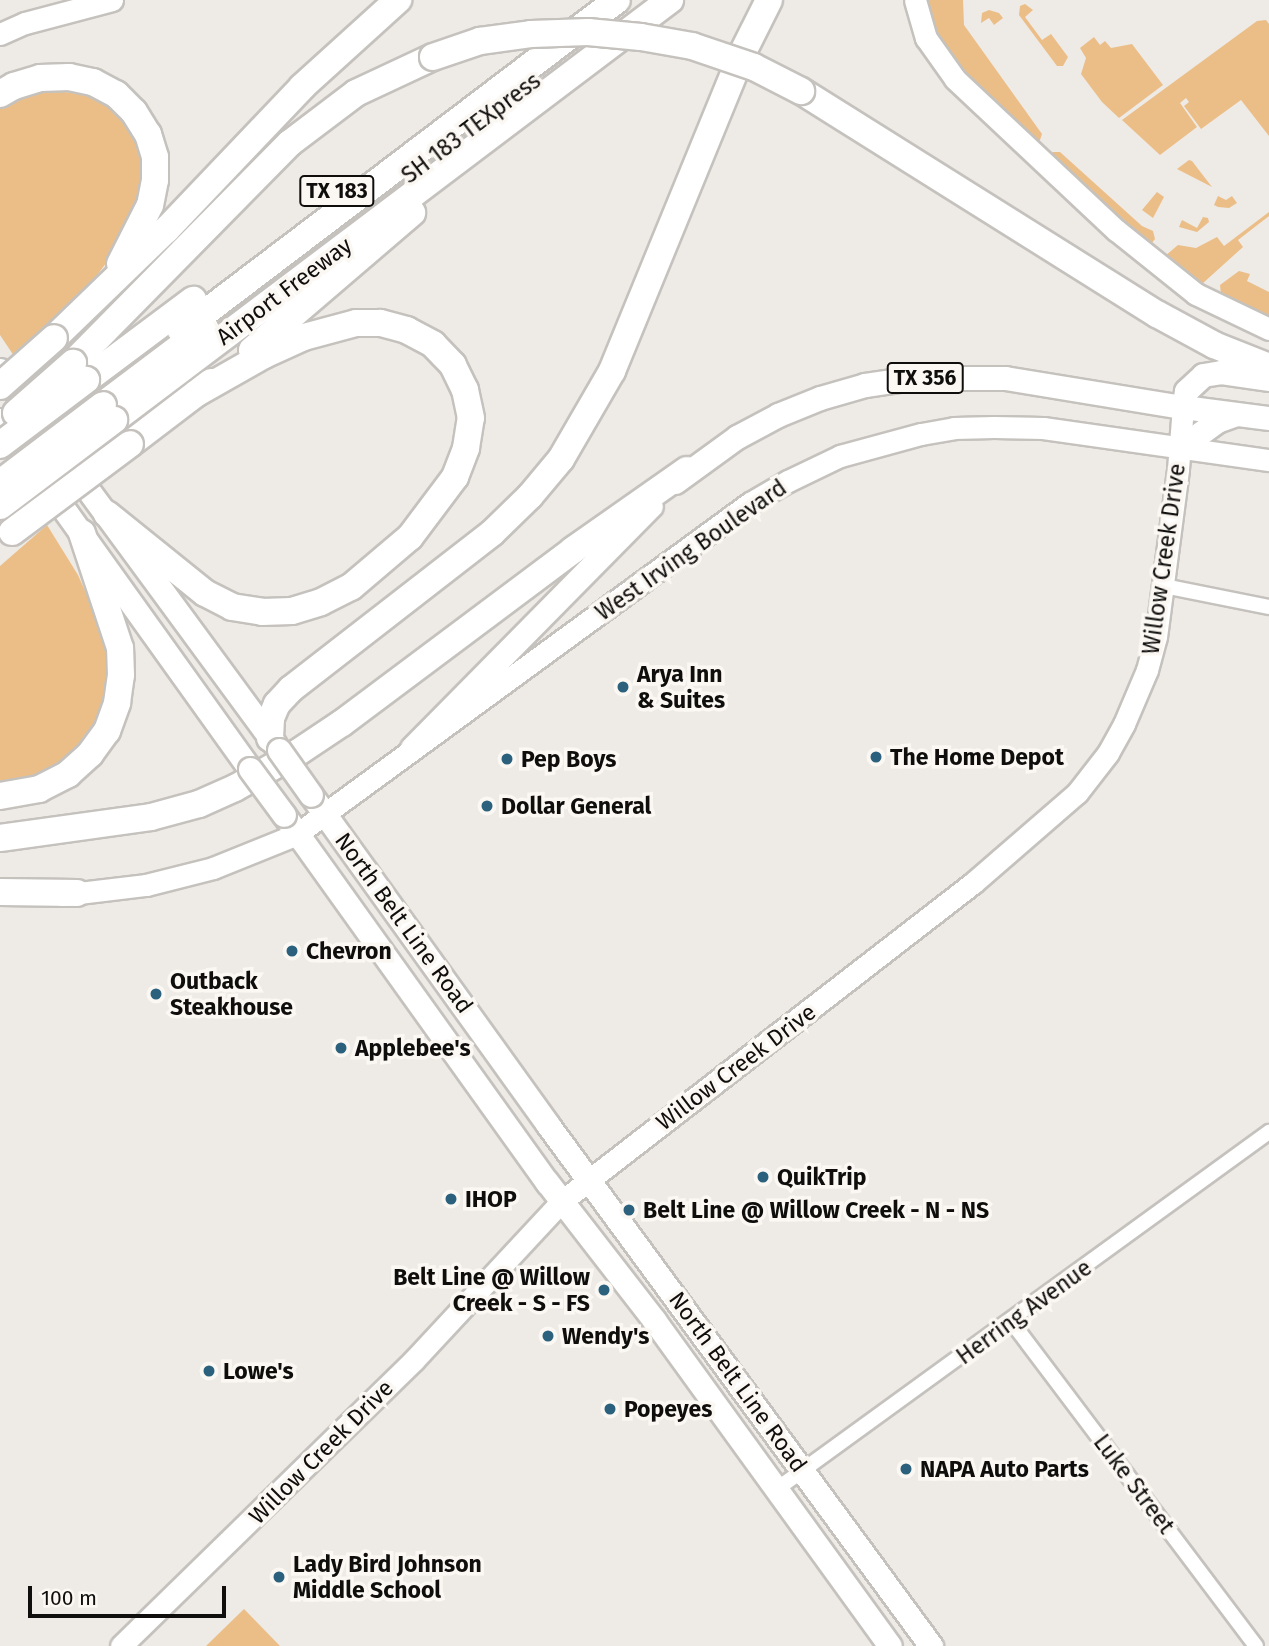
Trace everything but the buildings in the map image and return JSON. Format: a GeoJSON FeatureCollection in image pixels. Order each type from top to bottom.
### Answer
{"type":"FeatureCollection","features":[{"type":"Feature","properties":{"kind":"highway"},"geometry":{"type":"LineString","coordinates":[[0,386],[93,302],[302,88],[398,0]]}},
{"type":"Feature","properties":{"kind":"highway","name":"Airport Freeway"},"geometry":{"type":"LineString","coordinates":[[0,506],[95,392],[587,0]]}},
{"type":"Feature","properties":{"kind":"highway","name":"SH 183 TEXpress"},"geometry":{"type":"LineString","coordinates":[[0,468],[95,392],[617,0]]}},
{"type":"Feature","properties":{"kind":"highway","name":"SH 183 TEXpress"},"geometry":{"type":"LineString","coordinates":[[0,483],[95,392],[639,0]]}},
{"type":"Feature","properties":{"kind":"highway","name":"Airport Freeway"},"geometry":{"type":"LineString","coordinates":[[0,445],[95,392],[476,146],[670,0]]}},
{"type":"Feature","properties":{"kind":"highway"},"geometry":{"type":"LineString","coordinates":[[274,744],[271,718],[277,704],[291,689],[492,533],[530,496],[561,459],[587,419],[612,371],[742,54],[769,0]]}},
{"type":"Feature","properties":{"kind":"highway"},"geometry":{"type":"LineString","coordinates":[[0,426],[95,392],[290,143],[356,93],[433,57],[480,41],[531,34],[588,32],[641,37],[692,46],[754,67],[801,91],[1157,314],[1214,345],[1269,367]]}},
{"type":"Feature","properties":{"kind":"highway"},"geometry":{"type":"LineString","coordinates":[[0,94],[14,86],[40,78],[69,77],[93,82],[116,94],[134,112],[148,134],[155,157],[150,205],[124,257],[93,302]]}},
{"type":"Feature","properties":{"kind":"highway"},"geometry":{"type":"LineString","coordinates":[[6,536],[197,393],[406,219],[476,146]]}},
{"type":"Feature","properties":{"kind":"highway"},"geometry":{"type":"LineString","coordinates":[[107,514],[205,593],[232,607],[262,612],[292,611],[321,603],[351,587],[381,564],[434,508],[455,477],[466,448],[471,418],[465,390],[453,365],[433,344],[407,330],[380,323],[356,323],[304,337],[264,355],[197,393]]}},
{"type":"Feature","properties":{"kind":"highway"},"geometry":{"type":"LineString","coordinates":[[0,838],[151,817],[199,804],[234,788],[297,753],[342,723],[573,550],[687,470]]}},
{"type":"Feature","properties":{"kind":"highway"},"geometry":{"type":"LineString","coordinates":[[0,796],[39,789],[68,774],[90,754],[107,731],[117,703],[121,675],[120,648],[82,533]]}},
{"type":"Feature","properties":{"kind":"highway"},"geometry":{"type":"LineString","coordinates":[[0,892],[77,893]]}},
{"type":"Feature","properties":{"kind":"main road","name":"North Belt Line Road"},"geometry":{"type":"LineString","coordinates":[[0,370],[931,1646]]}},
{"type":"Feature","properties":{"kind":"main road"},"geometry":{"type":"LineString","coordinates":[[1183,407],[1186,391],[1203,374],[1221,372],[1269,379]]}},
{"type":"Feature","properties":{"kind":"main road","name":"TX 356"},"geometry":{"type":"LineString","coordinates":[[687,470],[737,437],[820,398],[865,385],[914,378],[1005,378],[1269,418]]}},
{"type":"Feature","properties":{"kind":"main road"},"geometry":{"type":"LineString","coordinates":[[1180,448],[1217,421],[1236,414]]}},
{"type":"Feature","properties":{"kind":"main road","name":"North Belt Line Road"},"geometry":{"type":"LineString","coordinates":[[0,420],[562,1201],[777,1489],[890,1646]]}},
{"type":"Feature","properties":{"kind":"main road"},"geometry":{"type":"LineString","coordinates":[[412,748],[589,565],[687,470]]}},
{"type":"Feature","properties":{"kind":"street"},"geometry":{"type":"LineString","coordinates":[[0,34],[112,0]]}},
{"type":"Feature","properties":{"kind":"street"},"geometry":{"type":"LineString","coordinates":[[916,5],[926,38],[956,79],[1116,230],[1196,293],[1269,329]]}},
{"type":"Feature","properties":{"kind":"street","name":"Willow Creek Drive"},"geometry":{"type":"LineString","coordinates":[[121,1646],[414,1360],[562,1201],[851,979],[1067,804],[1108,753],[1136,699],[1156,637],[1183,407]]}},
{"type":"Feature","properties":{"kind":"street","name":"West Irving Boulevard"},"geometry":{"type":"LineString","coordinates":[[0,901],[145,885],[221,866],[412,748],[750,503],[840,456],[880,443],[968,428],[1043,428],[1269,460]]}},
{"type":"Feature","properties":{"kind":"street"},"geometry":{"type":"LineString","coordinates":[[1164,586],[1269,607]]}},
{"type":"Feature","properties":{"kind":"street","name":"Herring Avenue"},"geometry":{"type":"LineString","coordinates":[[777,1489],[1269,1132]]}},
{"type":"Feature","properties":{"kind":"street","name":"Luke Street"},"geometry":{"type":"LineString","coordinates":[[1011,1321],[1256,1646]]}},
{"type":"Feature","properties":{"kind":"shaded area"},"geometry":{"type":"Polygon","coordinates":[[[919,0],[963,0],[964,25],[1042,134],[1036,144],[940,53],[919,0]]]}},
{"type":"Feature","properties":{"kind":"shaded area"},"geometry":{"type":"Polygon","coordinates":[[[1025,4],[1033,10],[1025,17],[1042,40],[1051,34],[1068,57],[1063,66],[1057,66],[1019,15],[1020,6],[1025,4]]]}},
{"type":"Feature","properties":{"kind":"shaded area"},"geometry":{"type":"Polygon","coordinates":[[[989,10],[999,13],[1003,18],[994,25],[989,18],[981,23],[982,13],[989,10]]]}},
{"type":"Feature","properties":{"kind":"shaded area"},"geometry":{"type":"Polygon","coordinates":[[[1266,20],[1269,24],[1269,136],[1241,100],[1201,129],[1184,106],[1189,102],[1186,98],[1180,103],[1197,127],[1160,155],[1122,120],[1257,21],[1266,20]]]}},
{"type":"Feature","properties":{"kind":"shaded area"},"geometry":{"type":"Polygon","coordinates":[[[1094,37],[1100,45],[1105,41],[1111,48],[1132,44],[1163,85],[1119,118],[1102,102],[1081,74],[1086,58],[1080,48],[1094,37]]]}},
{"type":"Feature","properties":{"kind":"shaded area"},"geometry":{"type":"Polygon","coordinates":[[[52,91],[87,94],[115,108],[140,145],[141,192],[124,238],[113,254],[79,299],[16,359],[0,335],[0,106],[24,95],[52,91]]]}},
{"type":"Feature","properties":{"kind":"shaded area"},"geometry":{"type":"Polygon","coordinates":[[[1053,152],[1060,152],[1142,226],[1153,231],[1155,239],[1151,244],[1147,245],[1051,155],[1053,152]]]}},
{"type":"Feature","properties":{"kind":"shaded area"},"geometry":{"type":"Polygon","coordinates":[[[1189,160],[1192,161],[1212,187],[1177,169],[1189,160]]]}},
{"type":"Feature","properties":{"kind":"shaded area"},"geometry":{"type":"Polygon","coordinates":[[[1157,192],[1164,197],[1153,218],[1142,210],[1157,192]]]}},
{"type":"Feature","properties":{"kind":"shaded area"},"geometry":{"type":"Polygon","coordinates":[[[1218,196],[1226,200],[1232,196],[1237,203],[1229,208],[1218,207],[1214,205],[1218,196]]]}},
{"type":"Feature","properties":{"kind":"shaded area"},"geometry":{"type":"Polygon","coordinates":[[[1269,212],[1269,216],[1238,240],[1243,247],[1202,284],[1165,256],[1178,245],[1196,248],[1217,237],[1224,246],[1269,212]]]}},
{"type":"Feature","properties":{"kind":"shaded area"},"geometry":{"type":"Polygon","coordinates":[[[1203,217],[1208,218],[1209,222],[1197,232],[1179,227],[1182,220],[1197,228],[1203,217]]]}},
{"type":"Feature","properties":{"kind":"shaded area"},"geometry":{"type":"Polygon","coordinates":[[[1239,271],[1250,274],[1247,281],[1269,292],[1269,317],[1221,295],[1220,285],[1239,271]]]}},
{"type":"Feature","properties":{"kind":"shaded area"},"geometry":{"type":"Polygon","coordinates":[[[47,525],[78,575],[102,629],[109,667],[104,712],[88,743],[52,773],[0,788],[0,566],[47,525]]]}},
{"type":"Feature","properties":{"kind":"shaded area"},"geometry":{"type":"Polygon","coordinates":[[[244,1609],[280,1646],[206,1646],[244,1609]]]}},
{"type":"Feature","properties":{"kind":"place","name":"Arya Inn & Suites"},"geometry":{"type":"Point","coordinates":[623,687]}},
{"type":"Feature","properties":{"kind":"place","name":"The Home Depot"},"geometry":{"type":"Point","coordinates":[876,757]}},
{"type":"Feature","properties":{"kind":"place","name":"Pep Boys"},"geometry":{"type":"Point","coordinates":[507,759]}},
{"type":"Feature","properties":{"kind":"place","name":"Dollar General"},"geometry":{"type":"Point","coordinates":[487,806]}},
{"type":"Feature","properties":{"kind":"place","name":"Chevron"},"geometry":{"type":"Point","coordinates":[292,951]}},
{"type":"Feature","properties":{"kind":"place","name":"Outback Steakhouse"},"geometry":{"type":"Point","coordinates":[156,994]}},
{"type":"Feature","properties":{"kind":"place","name":"Applebee's"},"geometry":{"type":"Point","coordinates":[341,1048]}},
{"type":"Feature","properties":{"kind":"place","name":"QuikTrip"},"geometry":{"type":"Point","coordinates":[763,1177]}},
{"type":"Feature","properties":{"kind":"place","name":"IHOP"},"geometry":{"type":"Point","coordinates":[451,1199]}},
{"type":"Feature","properties":{"kind":"place","name":"Belt Line @ Willow Creek - N - NS"},"geometry":{"type":"Point","coordinates":[629,1210]}},
{"type":"Feature","properties":{"kind":"place","name":"Belt Line @ Willow Creek - S - FS"},"geometry":{"type":"Point","coordinates":[604,1290]}},
{"type":"Feature","properties":{"kind":"place","name":"Wendy's"},"geometry":{"type":"Point","coordinates":[548,1336]}},
{"type":"Feature","properties":{"kind":"place","name":"Lowe's"},"geometry":{"type":"Point","coordinates":[209,1371]}},
{"type":"Feature","properties":{"kind":"place","name":"Popeyes"},"geometry":{"type":"Point","coordinates":[610,1409]}},
{"type":"Feature","properties":{"kind":"place","name":"NAPA Auto Parts"},"geometry":{"type":"Point","coordinates":[906,1469]}},
{"type":"Feature","properties":{"kind":"place","name":"Lady Bird Johnson Middle School"},"geometry":{"type":"Point","coordinates":[279,1577]}}]}
